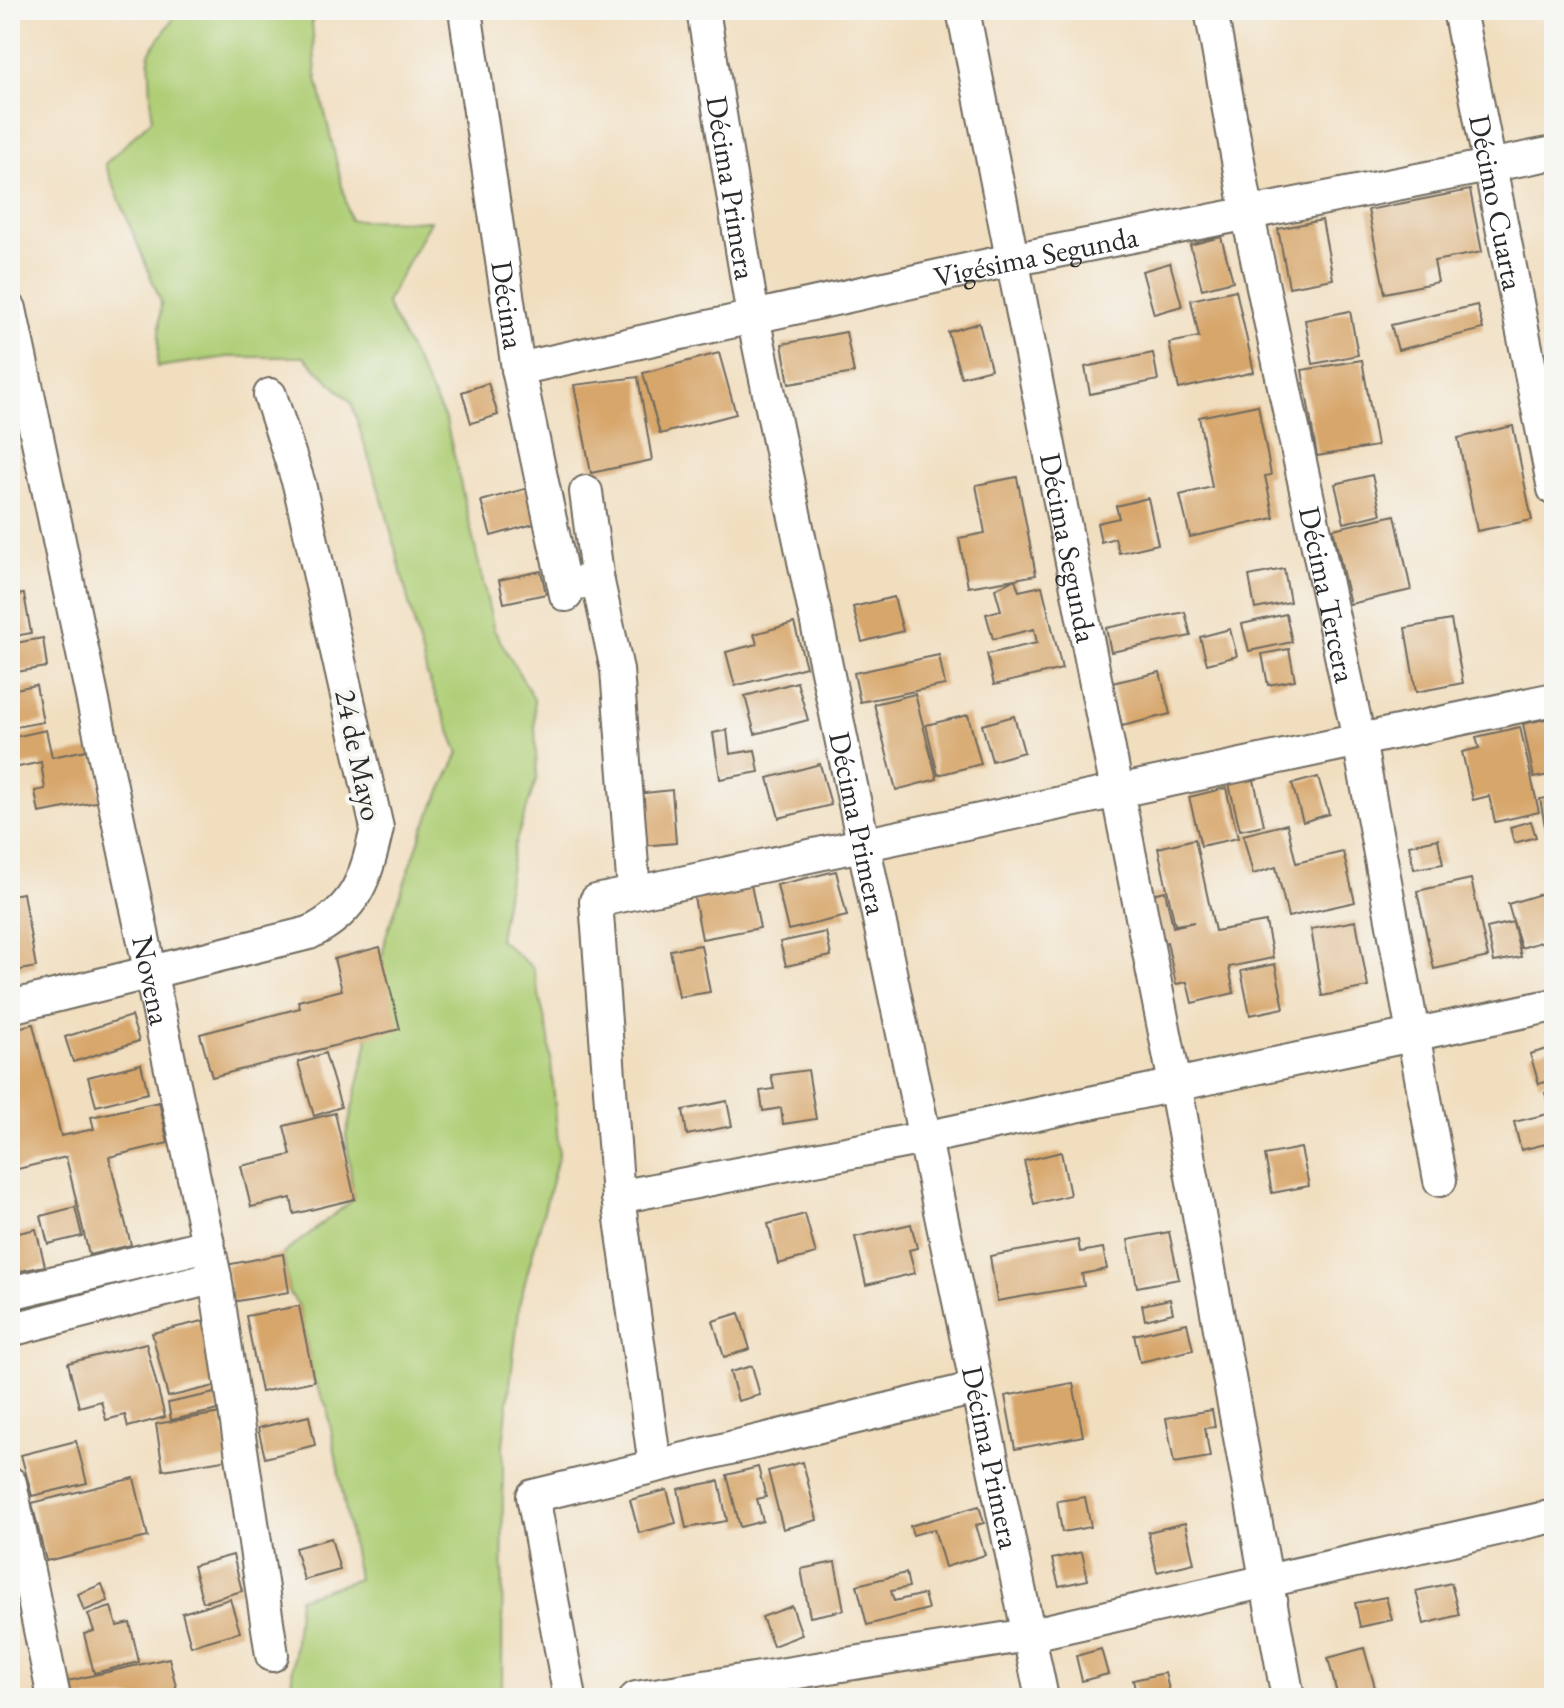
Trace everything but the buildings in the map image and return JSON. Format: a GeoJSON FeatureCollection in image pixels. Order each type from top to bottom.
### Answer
{"type":"FeatureCollection","features":[{"type":"Feature","properties":{"kind":"street","name":"Décima"},"geometry":{"type":"LineString","coordinates":[[465,10],[518,369],[566,589],[598,582]]}},
{"type":"Feature","properties":{"kind":"street","name":"Décima Primera"},"geometry":{"type":"LineString","coordinates":[[703,10],[753,317],[1042,1698]]}},
{"type":"Feature","properties":{"kind":"street","name":"Décima Segunda"},"geometry":{"type":"LineString","coordinates":[[963,10],[1114,790],[1175,1084],[1288,1698]]}},
{"type":"Feature","properties":{"kind":"street","name":"Décima Tercera"},"geometry":{"type":"LineString","coordinates":[[1211,10],[1248,216],[1359,740],[1440,1180]]}},
{"type":"Feature","properties":{"kind":"street","name":"Décimo Cuarta"},"geometry":{"type":"LineString","coordinates":[[1459,10],[1554,489]]}},
{"type":"Feature","properties":{"kind":"street","name":"Vigésima Segunda"},"geometry":{"type":"LineString","coordinates":[[518,369],[1011,260],[1248,216],[1554,153]]}},
{"type":"Feature","properties":{"kind":"street","name":"Novena"},"geometry":{"type":"LineString","coordinates":[[10,309],[215,1277],[272,1655]]}},
{"type":"Feature","properties":{"kind":"street","name":"24 de Mayo"},"geometry":{"type":"LineString","coordinates":[[10,1007],[309,933],[334,921],[358,888],[368,867],[377,828],[299,484],[270,395]]}},
{"type":"Feature","properties":{"kind":"street"},"geometry":{"type":"LineString","coordinates":[[586,492],[598,582],[617,670],[634,892]]}},
{"type":"Feature","properties":{"kind":"street"},"geometry":{"type":"LineString","coordinates":[[655,1466],[618,1197],[596,901],[1554,699]]}},
{"type":"Feature","properties":{"kind":"street"},"geometry":{"type":"LineString","coordinates":[[618,1197],[924,1138],[1554,1005]]}},
{"type":"Feature","properties":{"kind":"street"},"geometry":{"type":"LineString","coordinates":[[10,1293],[208,1245]]}},
{"type":"Feature","properties":{"kind":"street"},"geometry":{"type":"LineString","coordinates":[[10,1330],[215,1277]]}},
{"type":"Feature","properties":{"kind":"street"},"geometry":{"type":"LineString","coordinates":[[570,1698],[533,1496],[976,1388]]}},
{"type":"Feature","properties":{"kind":"street"},"geometry":{"type":"LineString","coordinates":[[10,1483],[54,1698]]}},
{"type":"Feature","properties":{"kind":"street"},"geometry":{"type":"LineString","coordinates":[[636,1698],[1028,1635],[1554,1516]]}},
{"type":"Feature","properties":{"kind":"green space"},"geometry":{"type":"Polygon","coordinates":[[[169,10],[311,10],[316,74],[350,220],[430,221],[386,303],[446,421],[494,630],[534,699],[537,777],[514,847],[499,939],[533,968],[549,1038],[559,1154],[520,1301],[503,1444],[502,1698],[290,1698],[299,1598],[358,1579],[327,1407],[314,1381],[299,1306],[289,1292],[283,1254],[354,1199],[346,1135],[365,1054],[386,936],[424,827],[459,753],[427,675],[386,512],[351,402],[304,357],[228,357],[157,367],[161,302],[105,164],[152,119],[149,53],[174,18],[169,10]]]}}]}
